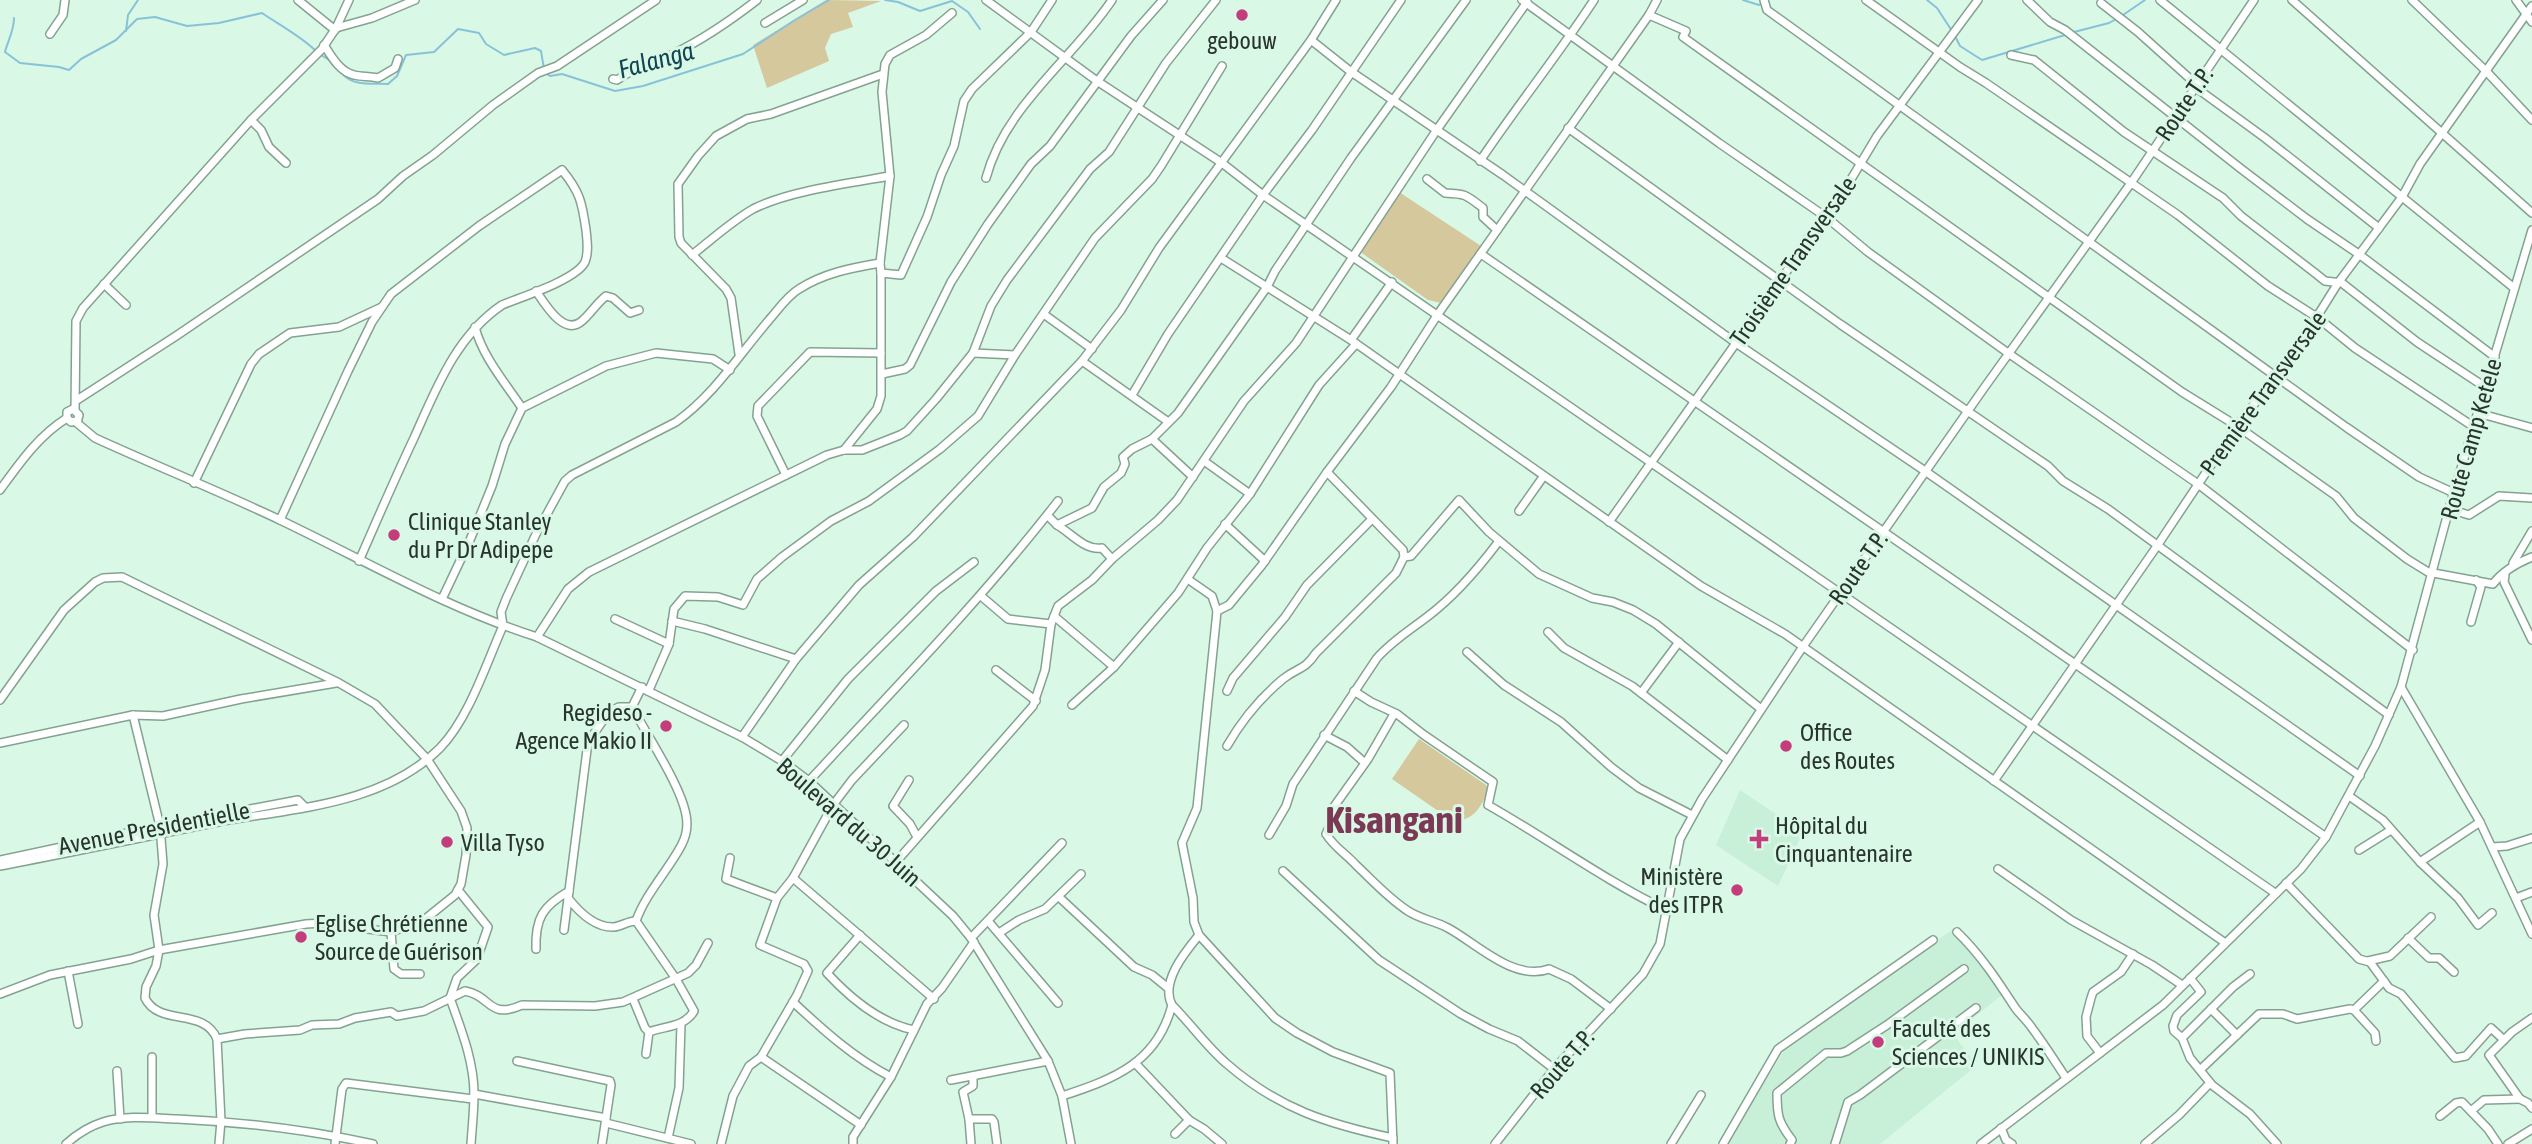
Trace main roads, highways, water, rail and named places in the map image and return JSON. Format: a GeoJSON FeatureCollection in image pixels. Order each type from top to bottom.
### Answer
{"type":"FeatureCollection","features":[{"type":"Feature","properties":{"kind":"waterway"},"geometry":{"type":"LineString","coordinates":[[126,31],[128,15],[138,0]]}},
{"type":"Feature","properties":{"kind":"waterway","name":"Falanga"},"geometry":{"type":"LineString","coordinates":[[547,74],[562,74],[615,91],[643,86],[743,54],[829,0]]}},
{"type":"Feature","properties":{"kind":"waterway"},"geometry":{"type":"LineString","coordinates":[[885,0],[920,11],[952,1],[968,12],[980,29]]}},
{"type":"Feature","properties":{"kind":"waterway","name":"Falanga"},"geometry":{"type":"LineString","coordinates":[[1743,0],[1759,5],[1762,3]]}},
{"type":"Feature","properties":{"kind":"waterway","name":"Falanga"},"geometry":{"type":"LineString","coordinates":[[1927,0],[1937,8],[1952,31]]}},
{"type":"Feature","properties":{"kind":"waterway","name":"Falanga"},"geometry":{"type":"LineString","coordinates":[[2123,15],[2145,0]]}},
{"type":"Feature","properties":{"kind":"waterway","name":"Falanga"},"geometry":{"type":"LineString","coordinates":[[14,18],[5,52],[20,63],[69,70],[81,59],[116,40],[137,19],[155,17],[187,26],[219,23],[262,13],[317,52]]}},
{"type":"Feature","properties":{"kind":"waterway","name":"Falanga"},"geometry":{"type":"LineString","coordinates":[[2074,32],[2118,18]]}},
{"type":"Feature","properties":{"kind":"waterway","name":"Falanga"},"geometry":{"type":"LineString","coordinates":[[342,73],[357,82],[388,84],[397,76],[406,55],[434,52],[458,29],[479,33],[486,44],[504,55],[535,48],[541,51],[544,69]]}},
{"type":"Feature","properties":{"kind":"waterway","name":"Falanga"},"geometry":{"type":"LineString","coordinates":[[1955,36],[1960,46],[1982,60],[2065,35]]}},
{"type":"Feature","properties":{"kind":"waterway","name":"Falanga"},"geometry":{"type":"LineString","coordinates":[[321,55],[331,61]]}},
{"type":"Feature","properties":{"kind":"place","name":"gebouw"},"geometry":{"type":"Point","coordinates":[1242,15]}},
{"type":"Feature","properties":{"kind":"place","name":"Clinique Stanley du Pr Dr Adipepe"},"geometry":{"type":"Point","coordinates":[394,535]}},
{"type":"Feature","properties":{"kind":"place","name":"Regideso - Agence Makio II"},"geometry":{"type":"Point","coordinates":[666,726]}},
{"type":"Feature","properties":{"kind":"place","name":"Office des Routes"},"geometry":{"type":"Point","coordinates":[1786,746]}},
{"type":"Feature","properties":{"kind":"place","name":"Hôpital du Cinquantenaire"},"geometry":{"type":"Point","coordinates":[1759,839]}},
{"type":"Feature","properties":{"kind":"place","name":"Villa Tyso"},"geometry":{"type":"Point","coordinates":[447,842]}},
{"type":"Feature","properties":{"kind":"place","name":"Ministère des ITPR"},"geometry":{"type":"Point","coordinates":[1737,890]}},
{"type":"Feature","properties":{"kind":"place","name":"Eglise Chrétienne Source de Guérison"},"geometry":{"type":"Point","coordinates":[301,937]}},
{"type":"Feature","properties":{"kind":"place","name":"Faculté des Sciences / UNIKIS"},"geometry":{"type":"Point","coordinates":[1878,1042]}},
{"type":"Feature","properties":{"kind":"district","name":"Kisangani"},"geometry":{"type":"Point","coordinates":[1394,819]}}]}
